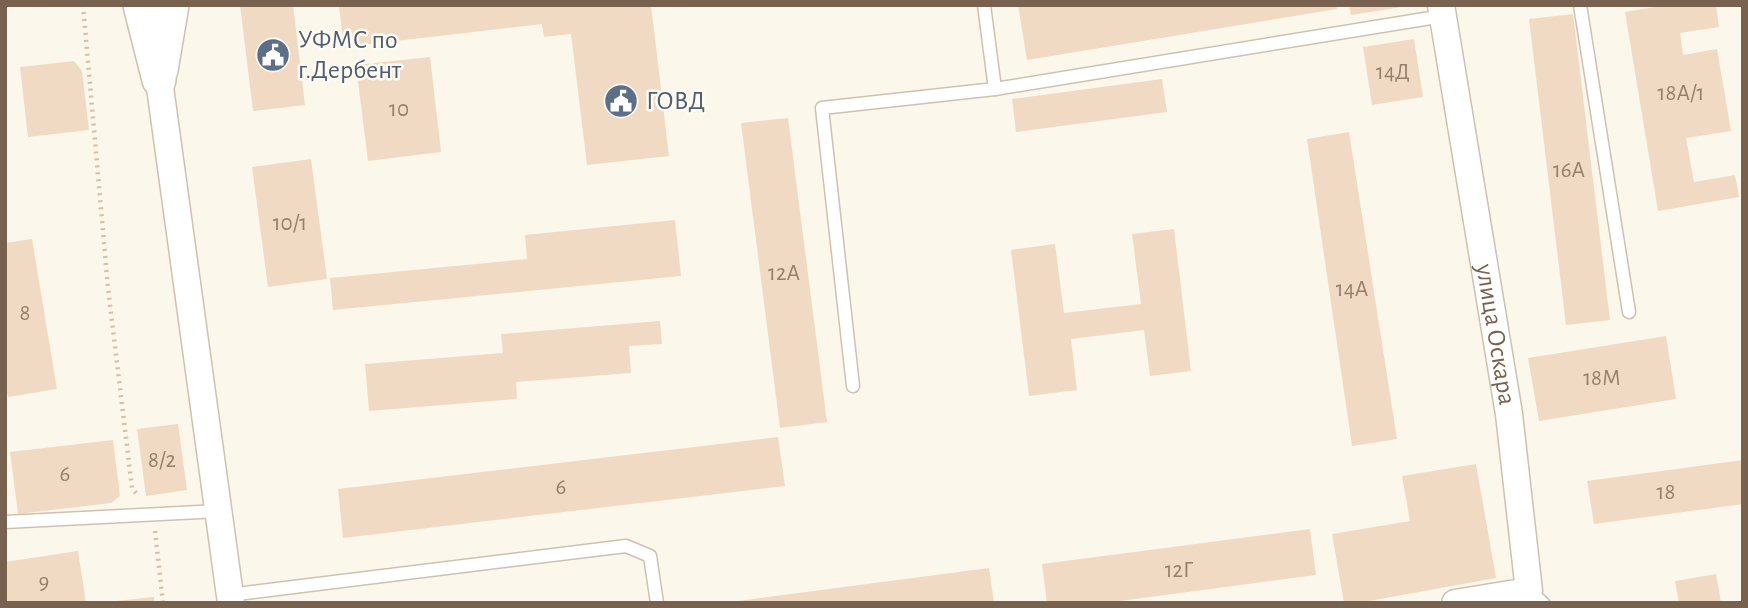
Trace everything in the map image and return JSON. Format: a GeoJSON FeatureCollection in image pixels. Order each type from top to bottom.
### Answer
{"type":"FeatureCollection","features":[{"type":"Feature","properties":{"kind":"street"},"geometry":{"type":"LineString","coordinates":[[140,5],[159,80],[230,599]]}},
{"type":"Feature","properties":{"kind":"street"},"geometry":{"type":"LineString","coordinates":[[159,80],[172,5]]}},
{"type":"Feature","properties":{"kind":"street","name":"улица Оскара"},"geometry":{"type":"LineString","coordinates":[[1442,11],[1509,414],[1536,597],[1455,603]]}},
{"type":"Feature","properties":{"kind":"lane"},"geometry":{"type":"LineString","coordinates":[[984,5],[995,89]]}},
{"type":"Feature","properties":{"kind":"lane"},"geometry":{"type":"LineString","coordinates":[[1580,5],[1629,312]]}},
{"type":"Feature","properties":{"kind":"lane"},"geometry":{"type":"LineString","coordinates":[[853,386],[822,108],[995,89],[1442,11]]}},
{"type":"Feature","properties":{"kind":"lane"},"geometry":{"type":"LineString","coordinates":[[5,522],[219,511]]}},
{"type":"Feature","properties":{"kind":"lane"},"geometry":{"type":"LineString","coordinates":[[230,599],[626,546],[650,556],[657,603]]}},
{"type":"Feature","properties":{"kind":"path"},"geometry":{"type":"LineString","coordinates":[[83,5],[108,288],[132,488],[153,514],[163,603]]}},
{"type":"Feature","properties":{"kind":"building","name":"УФМС по г.Дербент"},"geometry":{"type":"Polygon","coordinates":[[[240,5],[293,5],[305,105],[253,111],[240,5]]]}},
{"type":"Feature","properties":{"kind":"building","name":"ГОВД"},"geometry":{"type":"Polygon","coordinates":[[[651,5],[669,156],[587,165],[571,34],[544,37],[542,24],[344,47],[339,7],[651,5]]]}},
{"type":"Feature","properties":{"kind":"building"},"geometry":{"type":"Polygon","coordinates":[[[1018,5],[1336,5],[1337,9],[1027,60],[1018,5]]]}},
{"type":"Feature","properties":{"kind":"building"},"geometry":{"type":"Polygon","coordinates":[[[1349,5],[1402,5],[1402,7],[1351,15],[1349,5]]]}},
{"type":"Feature","properties":{"kind":"building"},"geometry":{"type":"Polygon","coordinates":[[[1666,5],[1716,5],[1719,27],[1680,33],[1683,55],[1717,49],[1731,131],[1686,138],[1694,182],[1735,175],[1739,197],[1658,211],[1625,12],[1666,5]]]}},
{"type":"Feature","properties":{"kind":"building"},"geometry":{"type":"Polygon","coordinates":[[[1573,14],[1610,320],[1566,325],[1529,19],[1573,14]]]}},
{"type":"Feature","properties":{"kind":"building"},"geometry":{"type":"Polygon","coordinates":[[[1414,39],[1423,97],[1372,105],[1363,47],[1414,39]]]}},
{"type":"Feature","properties":{"kind":"building"},"geometry":{"type":"Polygon","coordinates":[[[430,57],[441,152],[368,161],[356,65],[430,57]]]}},
{"type":"Feature","properties":{"kind":"building"},"geometry":{"type":"Polygon","coordinates":[[[74,61],[82,71],[89,130],[28,137],[20,67],[74,61]]]}},
{"type":"Feature","properties":{"kind":"building"},"geometry":{"type":"Polygon","coordinates":[[[1162,79],[1167,112],[1016,132],[1012,99],[1162,79]]]}},
{"type":"Feature","properties":{"kind":"building"},"geometry":{"type":"Polygon","coordinates":[[[788,118],[827,422],[780,428],[741,123],[788,118]]]}},
{"type":"Feature","properties":{"kind":"building"},"geometry":{"type":"Polygon","coordinates":[[[1349,132],[1397,439],[1352,446],[1307,139],[1349,132]]]}},
{"type":"Feature","properties":{"kind":"building"},"geometry":{"type":"Polygon","coordinates":[[[311,159],[327,279],[268,287],[252,167],[311,159]]]}},
{"type":"Feature","properties":{"kind":"building"},"geometry":{"type":"Polygon","coordinates":[[[675,220],[681,276],[333,310],[330,278],[527,259],[525,235],[675,220]]]}},
{"type":"Feature","properties":{"kind":"building"},"geometry":{"type":"Polygon","coordinates":[[[1174,229],[1191,371],[1150,376],[1144,330],[1071,339],[1077,390],[1029,396],[1011,250],[1055,244],[1064,313],[1141,304],[1132,234],[1174,229]]]}},
{"type":"Feature","properties":{"kind":"building"},"geometry":{"type":"Polygon","coordinates":[[[32,239],[57,389],[8,397],[5,383],[5,243],[32,239]]]}},
{"type":"Feature","properties":{"kind":"building"},"geometry":{"type":"Polygon","coordinates":[[[660,321],[662,344],[629,346],[631,373],[516,382],[517,399],[369,411],[365,364],[503,353],[501,334],[660,321]]]}},
{"type":"Feature","properties":{"kind":"building"},"geometry":{"type":"Polygon","coordinates":[[[1666,336],[1676,399],[1539,421],[1528,358],[1666,336]]]}},
{"type":"Feature","properties":{"kind":"building"},"geometry":{"type":"Polygon","coordinates":[[[178,424],[187,490],[146,496],[137,429],[178,424]]]}},
{"type":"Feature","properties":{"kind":"building"},"geometry":{"type":"Polygon","coordinates":[[[778,437],[785,486],[343,538],[338,489],[778,437]]]}},
{"type":"Feature","properties":{"kind":"building"},"geometry":{"type":"Polygon","coordinates":[[[113,440],[120,496],[111,503],[18,514],[10,452],[113,440]]]}},
{"type":"Feature","properties":{"kind":"building"},"geometry":{"type":"Polygon","coordinates":[[[1743,460],[1743,504],[1594,524],[1587,481],[1743,460]]]}},
{"type":"Feature","properties":{"kind":"building"},"geometry":{"type":"Polygon","coordinates":[[[1476,464],[1496,578],[1358,603],[1344,603],[1332,534],[1410,521],[1402,476],[1476,464]]]}},
{"type":"Feature","properties":{"kind":"building"},"geometry":{"type":"Polygon","coordinates":[[[1310,529],[1316,575],[1105,603],[1047,603],[1042,564],[1310,529]]]}},
{"type":"Feature","properties":{"kind":"building"},"geometry":{"type":"Polygon","coordinates":[[[78,551],[86,603],[5,603],[5,562],[78,551]]]}},
{"type":"Feature","properties":{"kind":"building"},"geometry":{"type":"Polygon","coordinates":[[[989,568],[994,603],[738,603],[738,601],[989,568]]]}},
{"type":"Feature","properties":{"kind":"building"},"geometry":{"type":"Polygon","coordinates":[[[1716,574],[1721,603],[1679,603],[1675,581],[1716,574]]]}},
{"type":"Feature","properties":{"kind":"building"},"geometry":{"type":"Polygon","coordinates":[[[154,597],[154,603],[116,603],[116,601],[154,597]]]}},
{"type":"Feature","properties":{"kind":"place","name":"УФМС по г.Дербент"},"geometry":{"type":"Point","coordinates":[273,55]}},
{"type":"Feature","properties":{"kind":"place","name":"ГОВД"},"geometry":{"type":"Point","coordinates":[621,101]}}]}
